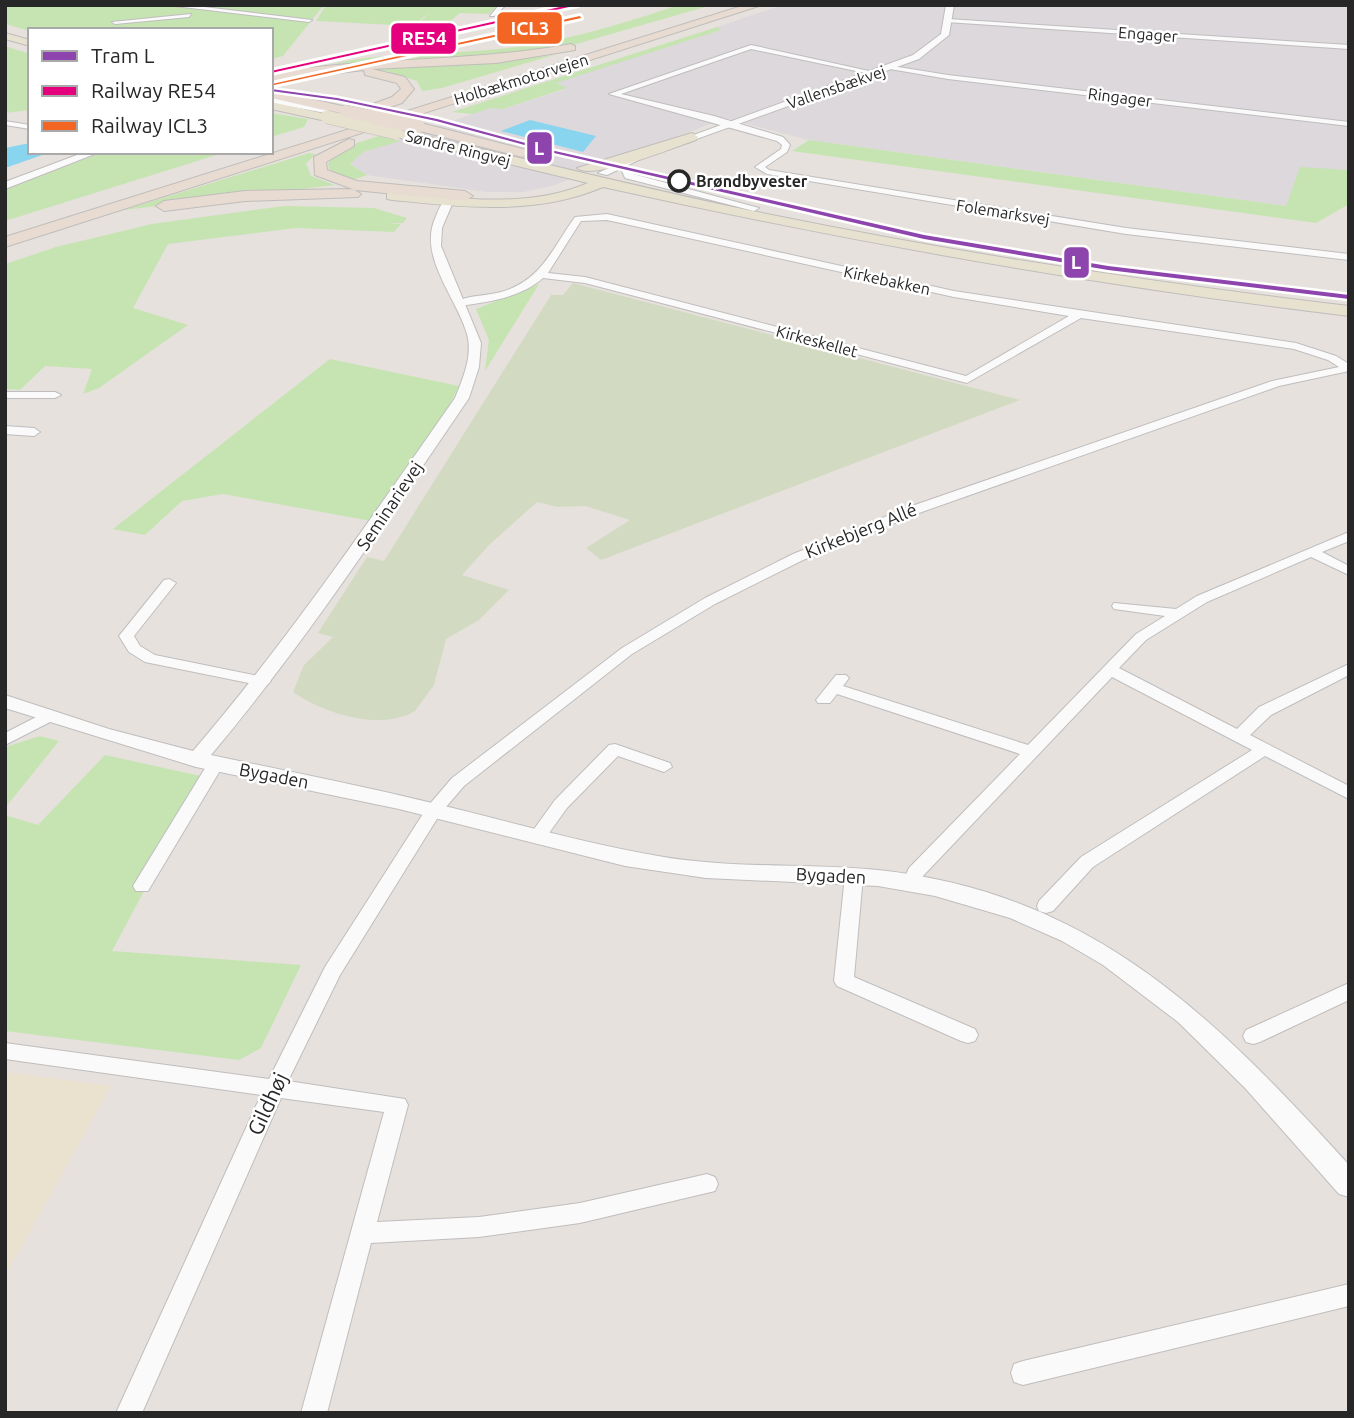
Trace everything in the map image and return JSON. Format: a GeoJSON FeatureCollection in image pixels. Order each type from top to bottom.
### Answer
{"type":"FeatureCollection","features":[{"type":"Feature","properties":{"kind":"highway","name":"Holbækmotorvejen"},"geometry":{"type":"LineString","coordinates":[[273,146],[731,5]]}},
{"type":"Feature","properties":{"kind":"highway","name":"Holbækmotorvejen"},"geometry":{"type":"LineString","coordinates":[[5,244],[757,5]]}},
{"type":"Feature","properties":{"kind":"highway"},"geometry":{"type":"LineString","coordinates":[[273,79],[294,72],[540,54],[679,22]]}},
{"type":"Feature","properties":{"kind":"highway"},"geometry":{"type":"LineString","coordinates":[[464,199],[355,185],[328,178],[317,166],[326,154],[356,140],[639,42]]}},
{"type":"Feature","properties":{"kind":"highway"},"geometry":{"type":"LineString","coordinates":[[273,80],[345,71],[391,76],[406,84],[405,95],[397,100],[309,130]]}},
{"type":"Feature","properties":{"kind":"highway"},"geometry":{"type":"LineString","coordinates":[[273,99],[413,127],[522,153]]}},
{"type":"Feature","properties":{"kind":"highway"},"geometry":{"type":"LineString","coordinates":[[181,175],[238,154]]}},
{"type":"Feature","properties":{"kind":"highway"},"geometry":{"type":"LineString","coordinates":[[5,229],[249,154]]}},
{"type":"Feature","properties":{"kind":"highway"},"geometry":{"type":"LineString","coordinates":[[5,244],[114,216],[202,201],[298,193],[392,196]]}},
{"type":"Feature","properties":{"kind":"main road"},"geometry":{"type":"LineString","coordinates":[[5,36],[28,42]]}},
{"type":"Feature","properties":{"kind":"main road"},"geometry":{"type":"LineString","coordinates":[[5,42],[28,48]]}},
{"type":"Feature","properties":{"kind":"main road","name":"Søndre Ringvej"},"geometry":{"type":"LineString","coordinates":[[273,99],[336,113],[396,133],[487,154],[603,176],[1012,266],[1349,311]]}},
{"type":"Feature","properties":{"kind":"main road"},"geometry":{"type":"LineString","coordinates":[[603,176],[604,166],[692,137]]}},
{"type":"Feature","properties":{"kind":"main road","name":"Søndre Ringvej"},"geometry":{"type":"LineString","coordinates":[[522,153],[603,176]]}},
{"type":"Feature","properties":{"kind":"main road"},"geometry":{"type":"LineString","coordinates":[[392,196],[448,202],[464,199],[543,202],[571,196],[603,176],[1018,261],[1171,284],[1349,304]]}},
{"type":"Feature","properties":{"kind":"street"},"geometry":{"type":"LineString","coordinates":[[169,5],[204,11],[309,20]]}},
{"type":"Feature","properties":{"kind":"street"},"geometry":{"type":"LineString","coordinates":[[184,8],[194,5]]}},
{"type":"Feature","properties":{"kind":"street"},"geometry":{"type":"LineString","coordinates":[[492,15],[502,5]]}},
{"type":"Feature","properties":{"kind":"street","name":"Vallensbækvej"},"geometry":{"type":"LineString","coordinates":[[603,176],[727,123],[892,68],[926,52],[941,41],[950,5]]}},
{"type":"Feature","properties":{"kind":"street"},"geometry":{"type":"LineString","coordinates":[[115,22],[204,11]]}},
{"type":"Feature","properties":{"kind":"street"},"geometry":{"type":"LineString","coordinates":[[277,27],[299,20]]}},
{"type":"Feature","properties":{"kind":"street","name":"Engager"},"geometry":{"type":"LineString","coordinates":[[948,21],[1349,47]]}},
{"type":"Feature","properties":{"kind":"street"},"geometry":{"type":"LineString","coordinates":[[727,123],[613,94],[751,47],[875,73]]}},
{"type":"Feature","properties":{"kind":"street","name":"Ringager"},"geometry":{"type":"LineString","coordinates":[[892,68],[948,77],[1349,124]]}},
{"type":"Feature","properties":{"kind":"street"},"geometry":{"type":"LineString","coordinates":[[5,117],[28,116]]}},
{"type":"Feature","properties":{"kind":"street"},"geometry":{"type":"LineString","coordinates":[[5,123],[28,127]]}},
{"type":"Feature","properties":{"kind":"street","name":"Folemarksvej"},"geometry":{"type":"LineString","coordinates":[[727,123],[784,142],[784,150],[759,167],[767,172],[1114,229],[1349,257]]}},
{"type":"Feature","properties":{"kind":"street","name":"Vallensbækvej"},"geometry":{"type":"LineString","coordinates":[[603,176],[692,137]]}},
{"type":"Feature","properties":{"kind":"street"},"geometry":{"type":"LineString","coordinates":[[5,186],[90,154]]}},
{"type":"Feature","properties":{"kind":"street"},"geometry":{"type":"LineString","coordinates":[[603,176],[629,176],[754,208]]}},
{"type":"Feature","properties":{"kind":"street"},"geometry":{"type":"LineString","coordinates":[[440,220],[464,199]]}},
{"type":"Feature","properties":{"kind":"street","name":"Seminarievej"},"geometry":{"type":"LineString","coordinates":[[206,762],[358,553],[462,398],[474,367],[476,350],[435,246],[440,220],[448,202]]}},
{"type":"Feature","properties":{"kind":"street","name":"Kirkebakken"},"geometry":{"type":"LineString","coordinates":[[541,275],[578,219],[607,217],[870,277],[1079,316],[1276,342],[1313,351],[1348,368]]}},
{"type":"Feature","properties":{"kind":"street"},"geometry":{"type":"LineString","coordinates":[[459,303],[500,295],[541,275]]}},
{"type":"Feature","properties":{"kind":"street","name":"Kirkeskellet"},"geometry":{"type":"LineString","coordinates":[[541,275],[585,280],[967,380],[1079,316]]}},
{"type":"Feature","properties":{"kind":"street","name":"Kirkebjerg Allé"},"geometry":{"type":"LineString","coordinates":[[434,810],[446,792],[477,766],[627,651],[710,601],[787,562],[914,510],[1276,383],[1348,368]]}},
{"type":"Feature","properties":{"kind":"street"},"geometry":{"type":"LineString","coordinates":[[5,395],[55,395]]}},
{"type":"Feature","properties":{"kind":"street"},"geometry":{"type":"LineString","coordinates":[[5,430],[34,432]]}},
{"type":"Feature","properties":{"kind":"street"},"geometry":{"type":"LineString","coordinates":[[911,883],[915,873],[1141,636],[1175,613],[1349,536]]}},
{"type":"Feature","properties":{"kind":"street"},"geometry":{"type":"LineString","coordinates":[[1311,552],[1349,571]]}},
{"type":"Feature","properties":{"kind":"street"},"geometry":{"type":"LineString","coordinates":[[169,583],[126,636],[134,649],[150,659],[264,681]]}},
{"type":"Feature","properties":{"kind":"street"},"geometry":{"type":"LineString","coordinates":[[1119,606],[1175,613]]}},
{"type":"Feature","properties":{"kind":"street"},"geometry":{"type":"LineString","coordinates":[[1240,735],[1265,712],[1349,669]]}},
{"type":"Feature","properties":{"kind":"street"},"geometry":{"type":"LineString","coordinates":[[1109,670],[1266,748],[1349,793]]}},
{"type":"Feature","properties":{"kind":"street"},"geometry":{"type":"LineString","coordinates":[[833,689],[1031,752]]}},
{"type":"Feature","properties":{"kind":"street","name":"Bygaden"},"geometry":{"type":"LineString","coordinates":[[5,701],[127,743],[434,810],[659,864],[721,872],[854,876],[911,883],[953,893],[1038,920],[1072,936],[1160,992],[1224,1046],[1349,1185]]}},
{"type":"Feature","properties":{"kind":"street"},"geometry":{"type":"LineString","coordinates":[[5,740],[46,716]]}},
{"type":"Feature","properties":{"kind":"street"},"geometry":{"type":"LineString","coordinates":[[1046,906],[1087,862],[1266,748]]}},
{"type":"Feature","properties":{"kind":"street"},"geometry":{"type":"LineString","coordinates":[[538,836],[578,785],[615,749],[664,767]]}},
{"type":"Feature","properties":{"kind":"street","name":"Bygaden"},"geometry":{"type":"LineString","coordinates":[[142,886],[206,762]]}},
{"type":"Feature","properties":{"kind":"street","name":"Gildhøj"},"geometry":{"type":"LineString","coordinates":[[129,1413],[275,1087],[332,972],[434,810]]}},
{"type":"Feature","properties":{"kind":"street"},"geometry":{"type":"LineString","coordinates":[[854,876],[844,981],[968,1035]]}},
{"type":"Feature","properties":{"kind":"street"},"geometry":{"type":"LineString","coordinates":[[1253,1036],[1349,991]]}},
{"type":"Feature","properties":{"kind":"street"},"geometry":{"type":"LineString","coordinates":[[5,1051],[397,1105],[314,1413]]}},
{"type":"Feature","properties":{"kind":"street"},"geometry":{"type":"LineString","coordinates":[[362,1233],[479,1227],[580,1213],[707,1184]]}},
{"type":"Feature","properties":{"kind":"street"},"geometry":{"type":"LineString","coordinates":[[1023,1373],[1349,1295]]}},
{"type":"Feature","properties":{"kind":"shaded area"},"geometry":{"type":"Polygon","coordinates":[[[783,5],[1349,5],[1349,170],[1287,206],[809,140],[725,118],[555,185],[523,192],[487,192],[367,175],[350,164],[363,152],[490,108],[503,109],[566,89],[554,83],[720,30],[717,27],[783,5]]]}},
{"type":"Feature","properties":{"kind":"shaded area"},"geometry":{"type":"Polygon","coordinates":[[[5,1072],[111,1086],[5,1276],[5,1072]]]}},
{"type":"Feature","properties":{"kind":"green space"},"geometry":{"type":"Polygon","coordinates":[[[5,5],[324,5],[283,56],[273,58],[273,28],[28,28],[28,30],[5,24],[5,5]]]}},
{"type":"Feature","properties":{"kind":"green space"},"geometry":{"type":"Polygon","coordinates":[[[326,5],[497,6],[489,14],[460,13],[449,22],[421,21],[430,12],[413,26],[316,21],[326,5]]]}},
{"type":"Feature","properties":{"kind":"green space"},"geometry":{"type":"Polygon","coordinates":[[[679,5],[712,5],[566,47],[479,57],[332,64],[376,57],[530,45],[594,31],[679,5]]]}},
{"type":"Feature","properties":{"kind":"green space"},"geometry":{"type":"Polygon","coordinates":[[[717,27],[721,30],[556,83],[567,88],[503,109],[490,108],[473,114],[452,112],[717,27]]]}},
{"type":"Feature","properties":{"kind":"green space"},"geometry":{"type":"Polygon","coordinates":[[[5,46],[28,53],[28,110],[5,113],[5,46]]]}},
{"type":"Feature","properties":{"kind":"green space"},"geometry":{"type":"Polygon","coordinates":[[[554,55],[442,88],[422,91],[417,81],[387,71],[359,68],[483,63],[554,55]]]}},
{"type":"Feature","properties":{"kind":"green space"},"geometry":{"type":"Polygon","coordinates":[[[273,113],[308,119],[304,127],[273,136],[273,113]]]}},
{"type":"Feature","properties":{"kind":"green space"},"geometry":{"type":"Polygon","coordinates":[[[379,136],[400,141],[363,152],[350,164],[367,175],[350,181],[329,169],[328,164],[338,153],[379,136]]]}},
{"type":"Feature","properties":{"kind":"green space"},"geometry":{"type":"Polygon","coordinates":[[[809,140],[1286,206],[1300,167],[1349,170],[1349,204],[1316,223],[792,151],[809,140]]]}},
{"type":"Feature","properties":{"kind":"green space"},"geometry":{"type":"Polygon","coordinates":[[[309,153],[315,154],[306,164],[311,176],[335,185],[124,210],[309,153]]]}},
{"type":"Feature","properties":{"kind":"green space"},"geometry":{"type":"Polygon","coordinates":[[[99,154],[220,154],[5,221],[5,189],[99,154]]]}},
{"type":"Feature","properties":{"kind":"green space"},"geometry":{"type":"Polygon","coordinates":[[[284,206],[374,208],[407,218],[403,223],[387,223],[401,224],[394,232],[296,228],[168,244],[133,308],[188,325],[99,388],[83,394],[92,369],[45,366],[20,390],[5,389],[5,264],[56,247],[152,224],[284,206]]]}},
{"type":"Feature","properties":{"kind":"green space"},"geometry":{"type":"Polygon","coordinates":[[[573,283],[1020,400],[601,560],[586,548],[630,520],[585,506],[558,507],[537,502],[489,545],[462,575],[509,590],[479,620],[446,639],[434,685],[415,711],[401,717],[369,720],[336,713],[305,700],[293,692],[304,665],[333,637],[318,633],[367,557],[384,561],[551,295],[563,295],[573,283]]]}},
{"type":"Feature","properties":{"kind":"green space"},"geometry":{"type":"Polygon","coordinates":[[[539,284],[485,371],[489,340],[476,309],[539,284]]]}},
{"type":"Feature","properties":{"kind":"green space"},"geometry":{"type":"Polygon","coordinates":[[[330,359],[459,386],[443,419],[371,521],[223,494],[182,501],[145,535],[113,529],[330,359]]]}},
{"type":"Feature","properties":{"kind":"green space"},"geometry":{"type":"Polygon","coordinates":[[[40,736],[59,741],[5,808],[5,747],[40,736]]]}},
{"type":"Feature","properties":{"kind":"green space"},"geometry":{"type":"Polygon","coordinates":[[[105,755],[205,777],[112,951],[301,965],[261,1048],[239,1060],[5,1031],[5,815],[38,825],[105,755]]]}},
{"type":"Feature","properties":{"kind":"water"},"geometry":{"type":"Polygon","coordinates":[[[530,120],[596,136],[583,152],[501,131],[530,120]]]}},
{"type":"Feature","properties":{"kind":"water"},"geometry":{"type":"Polygon","coordinates":[[[28,143],[28,154],[45,154],[5,168],[5,148],[28,143]]]}},
{"type":"Feature","properties":{"kind":"tram line","name":"L"},"geometry":{"type":"LineString","coordinates":[[273,90],[337,99],[437,120],[554,152],[924,237],[1108,268],[1349,297]]}},
{"type":"Feature","properties":{"kind":"rail line","name":"RE54"},"geometry":{"type":"LineString","coordinates":[[273,72],[576,5]]}},
{"type":"Feature","properties":{"kind":"rail line","name":"ICL3"},"geometry":{"type":"LineString","coordinates":[[274,84],[580,17]]}},
{"type":"Feature","properties":{"kind":"place","name":"Brøndbyvester"},"geometry":{"type":"Point","coordinates":[679,181]}}]}
